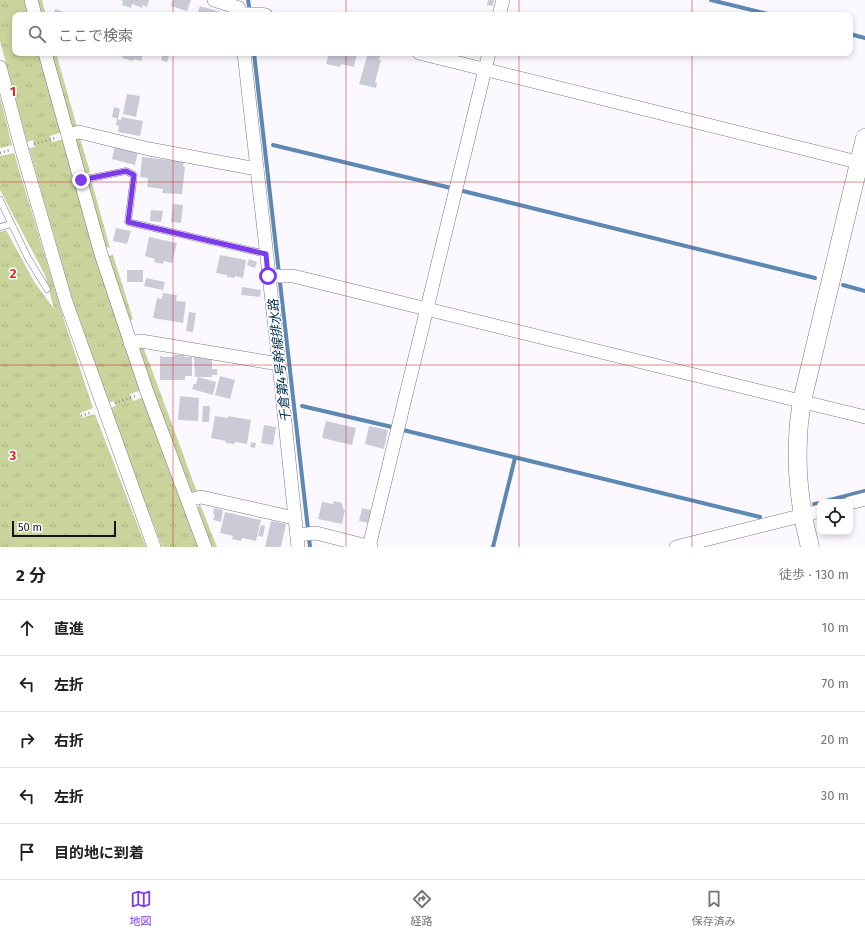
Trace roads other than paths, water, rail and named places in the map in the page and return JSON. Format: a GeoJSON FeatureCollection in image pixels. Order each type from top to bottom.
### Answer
{"type":"FeatureCollection","features":[{"type":"Feature","properties":{"kind":"street"},"geometry":{"type":"LineString","coordinates":[[31,0],[33,12]]}},
{"type":"Feature","properties":{"kind":"street"},"geometry":{"type":"LineString","coordinates":[[214,0],[240,10],[252,12]]}},
{"type":"Feature","properties":{"kind":"street"},"geometry":{"type":"LineString","coordinates":[[500,12],[503,0]]}},
{"type":"Feature","properties":{"kind":"street"},"geometry":{"type":"LineString","coordinates":[[46,56],[101,254],[147,392],[205,547]]}},
{"type":"Feature","properties":{"kind":"street"},"geometry":{"type":"LineString","coordinates":[[244,56],[266,254],[276,276],[279,364],[294,518],[299,539],[316,533],[370,547],[488,56]]}},
{"type":"Feature","properties":{"kind":"street"},"geometry":{"type":"LineString","coordinates":[[431,56],[862,163]]}},
{"type":"Feature","properties":{"kind":"street"},"geometry":{"type":"LineString","coordinates":[[0,67],[21,147],[66,302],[154,547]]}},
{"type":"Feature","properties":{"kind":"street"},"geometry":{"type":"LineString","coordinates":[[68,135],[79,132],[148,149],[256,169]]}},
{"type":"Feature","properties":{"kind":"street"},"geometry":{"type":"LineString","coordinates":[[810,547],[802,515],[798,478],[798,441],[802,401],[862,163],[865,138]]}},
{"type":"Feature","properties":{"kind":"street"},"geometry":{"type":"LineString","coordinates":[[276,276],[292,276],[865,417]]}},
{"type":"Feature","properties":{"kind":"street"},"geometry":{"type":"LineString","coordinates":[[130,343],[141,341],[279,364]]}},
{"type":"Feature","properties":{"kind":"street"},"geometry":{"type":"LineString","coordinates":[[188,500],[201,497],[294,518]]}},
{"type":"Feature","properties":{"kind":"street"},"geometry":{"type":"LineString","coordinates":[[853,502],[865,500]]}},
{"type":"Feature","properties":{"kind":"street"},"geometry":{"type":"LineString","coordinates":[[676,547],[817,512]]}},
{"type":"Feature","properties":{"kind":"lane"},"geometry":{"type":"LineString","coordinates":[[81,180],[126,171],[134,175],[128,222],[266,254]]}},
{"type":"Feature","properties":{"kind":"lane"},"geometry":{"type":"LineString","coordinates":[[0,200],[28,258],[47,289]]}},
{"type":"Feature","properties":{"kind":"lane"},"geometry":{"type":"LineString","coordinates":[[0,227],[11,224]]}},
{"type":"Feature","properties":{"kind":"waterway","name":"千倉第4号幹線排水路"},"geometry":{"type":"LineString","coordinates":[[248,0],[250,12]]}},
{"type":"Feature","properties":{"kind":"waterway"},"geometry":{"type":"LineString","coordinates":[[711,0],[760,12]]}},
{"type":"Feature","properties":{"kind":"waterway"},"geometry":{"type":"LineString","coordinates":[[853,35],[865,38]]}},
{"type":"Feature","properties":{"kind":"waterway","name":"千倉第4号幹線排水路"},"geometry":{"type":"LineString","coordinates":[[254,56],[310,547]]}},
{"type":"Feature","properties":{"kind":"waterway"},"geometry":{"type":"LineString","coordinates":[[273,145],[451,188]]}},
{"type":"Feature","properties":{"kind":"waterway"},"geometry":{"type":"LineString","coordinates":[[463,191],[815,278]]}},
{"type":"Feature","properties":{"kind":"waterway"},"geometry":{"type":"LineString","coordinates":[[843,285],[865,291]]}},
{"type":"Feature","properties":{"kind":"waterway"},"geometry":{"type":"LineString","coordinates":[[302,406],[392,427]]}},
{"type":"Feature","properties":{"kind":"waterway"},"geometry":{"type":"LineString","coordinates":[[403,430],[760,517]]}},
{"type":"Feature","properties":{"kind":"waterway"},"geometry":{"type":"LineString","coordinates":[[493,547],[515,458]]}},
{"type":"Feature","properties":{"kind":"waterway"},"geometry":{"type":"LineString","coordinates":[[834,499],[865,491]]}}]}
